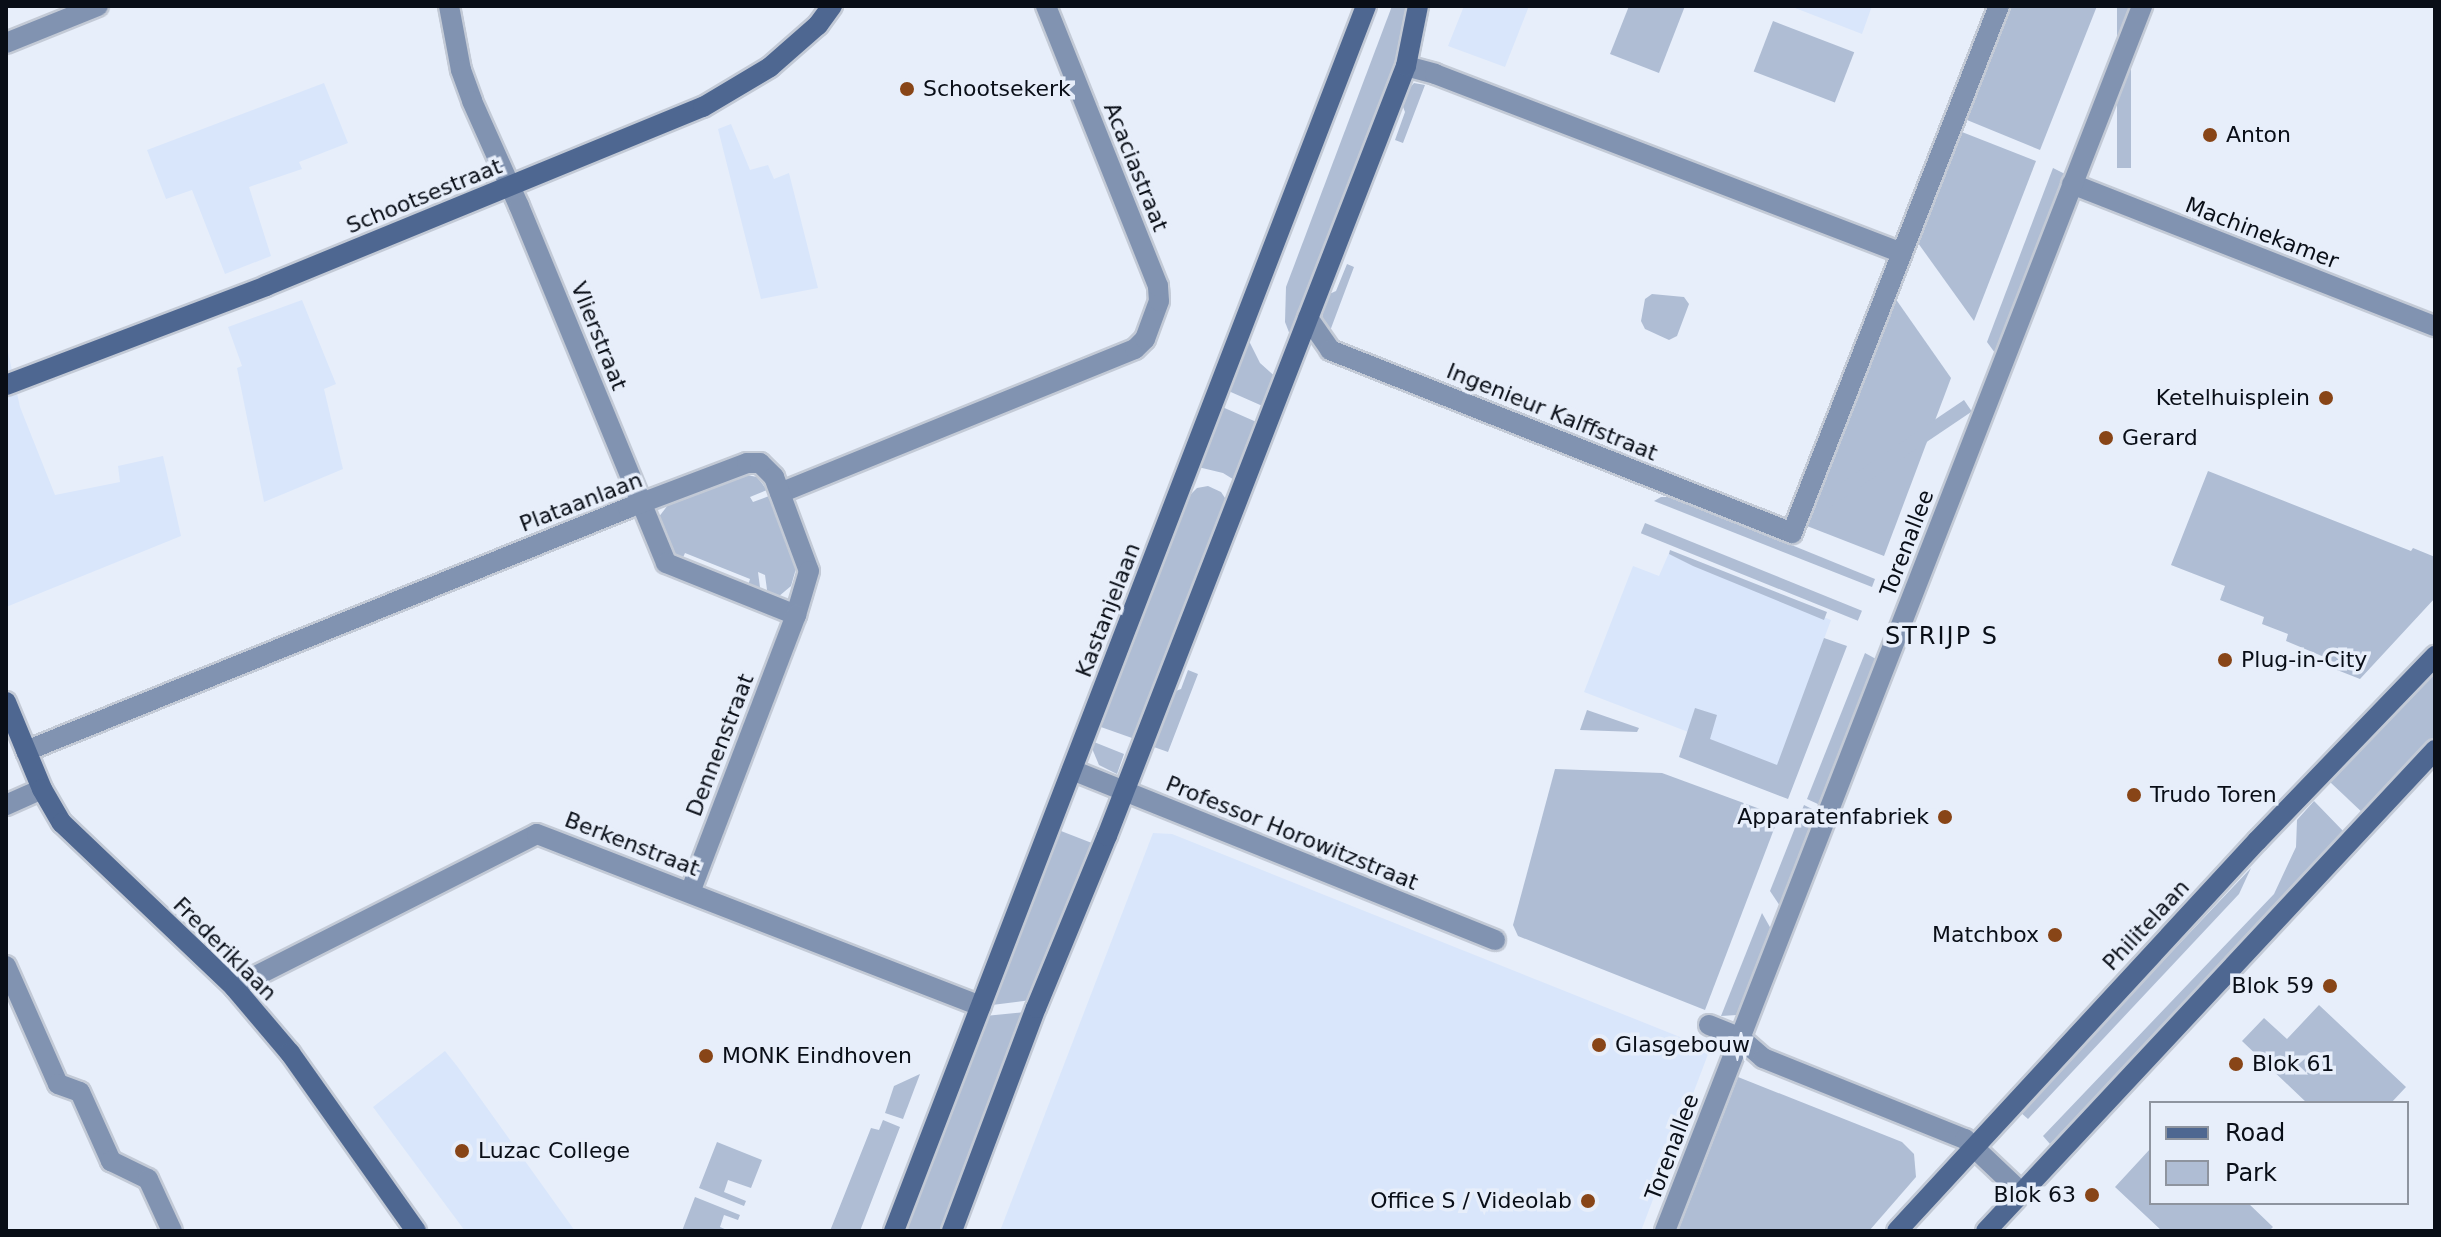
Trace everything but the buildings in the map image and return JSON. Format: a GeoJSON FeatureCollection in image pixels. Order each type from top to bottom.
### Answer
{"type":"FeatureCollection","features":[{"type":"Feature","properties":{"kind":"street"},"geometry":{"type":"LineString","coordinates":[[6,43],[98,6]]}},
{"type":"Feature","properties":{"kind":"street","name":"Vlierstraat"},"geometry":{"type":"LineString","coordinates":[[449,6],[461,70],[666,563],[796,615]]}},
{"type":"Feature","properties":{"kind":"street","name":"Schootsestraat"},"geometry":{"type":"LineString","coordinates":[[6,385],[511,187],[715,101],[770,67],[818,25],[832,6]]}},
{"type":"Feature","properties":{"kind":"street","name":"Acaciastraat"},"geometry":{"type":"LineString","coordinates":[[780,493],[1140,345],[1159,301],[1158,286],[1046,6]]}},
{"type":"Feature","properties":{"kind":"street","name":"Kastanjelaan"},"geometry":{"type":"LineString","coordinates":[[894,1231],[1366,6]]}},
{"type":"Feature","properties":{"kind":"street"},"geometry":{"type":"LineString","coordinates":[[952,1231],[1036,1008],[1124,791],[1406,66],[1418,6]]}},
{"type":"Feature","properties":{"kind":"street"},"geometry":{"type":"LineString","coordinates":[[1406,66],[1435,74],[1902,253],[1999,6]]}},
{"type":"Feature","properties":{"kind":"street","name":"Torenallee"},"geometry":{"type":"LineString","coordinates":[[1665,1231],[2142,6]]}},
{"type":"Feature","properties":{"kind":"street","name":"Machinekamer"},"geometry":{"type":"LineString","coordinates":[[2072,184],[2435,326]]}},
{"type":"Feature","properties":{"kind":"street","name":"Ingenieur Kalffstraat"},"geometry":{"type":"LineString","coordinates":[[1308,318],[1330,350],[1792,533],[1902,253]]}},
{"type":"Feature","properties":{"kind":"street","name":"Plataanlaan"},"geometry":{"type":"LineString","coordinates":[[26,751],[747,463],[765,465],[780,493]]}},
{"type":"Feature","properties":{"kind":"street","name":"Dennenstraat"},"geometry":{"type":"LineString","coordinates":[[686,891],[796,615],[809,566],[780,493]]}},
{"type":"Feature","properties":{"kind":"street","name":"Philitelaan"},"geometry":{"type":"LineString","coordinates":[[1897,1231],[2257,841],[2435,656]]}},
{"type":"Feature","properties":{"kind":"street","name":"Frederiklaan"},"geometry":{"type":"LineString","coordinates":[[6,702],[54,812],[81,844],[234,987],[290,1053],[416,1231]]}},
{"type":"Feature","properties":{"kind":"street"},"geometry":{"type":"LineString","coordinates":[[1986,1231],[2435,750]]}},
{"type":"Feature","properties":{"kind":"street","name":"Professor Horowitzstraat"},"geometry":{"type":"LineString","coordinates":[[1072,770],[1495,940]]}},
{"type":"Feature","properties":{"kind":"street"},"geometry":{"type":"LineString","coordinates":[[6,805],[42,789]]}},
{"type":"Feature","properties":{"kind":"street","name":"Berkenstraat"},"geometry":{"type":"LineString","coordinates":[[234,987],[534,835],[551,837],[981,1006]]}},
{"type":"Feature","properties":{"kind":"street"},"geometry":{"type":"LineString","coordinates":[[6,966],[58,1084],[80,1092],[111,1161],[148,1179],[172,1231]]}},
{"type":"Feature","properties":{"kind":"street"},"geometry":{"type":"LineString","coordinates":[[1709,1025],[1739,1037],[1763,1058],[1953,1133],[1975,1146],[2021,1192]]}},
{"type":"Feature","properties":{"kind":"shaded area"},"geometry":{"type":"Polygon","coordinates":[[[1464,6],[1529,6],[1505,67],[1448,46],[1464,6]]]}},
{"type":"Feature","properties":{"kind":"shaded area"},"geometry":{"type":"Polygon","coordinates":[[[1790,6],[1872,6],[1862,34],[1790,6]]]}},
{"type":"Feature","properties":{"kind":"shaded area"},"geometry":{"type":"Polygon","coordinates":[[[324,83],[348,143],[299,162],[302,169],[249,187],[271,256],[225,274],[192,190],[166,199],[147,150],[324,83]]]}},
{"type":"Feature","properties":{"kind":"shaded area"},"geometry":{"type":"Polygon","coordinates":[[[731,124],[750,170],[768,165],[774,179],[789,173],[818,288],[761,299],[718,129],[731,124]]]}},
{"type":"Feature","properties":{"kind":"shaded area"},"geometry":{"type":"Polygon","coordinates":[[[302,300],[336,384],[324,389],[343,469],[264,502],[237,368],[242,366],[228,327],[302,300]]]}},
{"type":"Feature","properties":{"kind":"shaded area"},"geometry":{"type":"Polygon","coordinates":[[[6,343],[20,407],[55,495],[120,482],[118,466],[163,456],[181,536],[6,607],[6,343]]]}},
{"type":"Feature","properties":{"kind":"shaded area"},"geometry":{"type":"Polygon","coordinates":[[[1669,553],[1831,620],[1777,766],[1584,692],[1633,566],[1659,576],[1669,553]]]}},
{"type":"Feature","properties":{"kind":"shaded area"},"geometry":{"type":"Polygon","coordinates":[[[1153,833],[1172,834],[1710,1049],[1641,1231],[1000,1231],[1153,833]]]}},
{"type":"Feature","properties":{"kind":"shaded area","name":"Luzac College"},"geometry":{"type":"Polygon","coordinates":[[[445,1051],[575,1231],[465,1231],[373,1107],[445,1051]]]}},
{"type":"Feature","properties":{"kind":"green space"},"geometry":{"type":"Polygon","coordinates":[[[1392,6],[1412,6],[1408,38],[1292,340],[1285,322],[1286,287],[1392,6]]]}},
{"type":"Feature","properties":{"kind":"green space"},"geometry":{"type":"Polygon","coordinates":[[[1629,6],[1685,6],[1659,73],[1610,54],[1629,6]]]}},
{"type":"Feature","properties":{"kind":"green space"},"geometry":{"type":"Polygon","coordinates":[[[2012,6],[2097,6],[2040,150],[1967,120],[2012,6]]]}},
{"type":"Feature","properties":{"kind":"green space"},"geometry":{"type":"Polygon","coordinates":[[[2117,6],[2131,6],[2131,168],[2117,168],[2117,6]]]}},
{"type":"Feature","properties":{"kind":"green space"},"geometry":{"type":"Polygon","coordinates":[[[1773,21],[1854,52],[1835,103],[1754,71],[1773,21]]]}},
{"type":"Feature","properties":{"kind":"green space"},"geometry":{"type":"Polygon","coordinates":[[[1414,83],[1425,85],[1403,143],[1395,140],[1405,112],[1400,99],[1414,83]]]}},
{"type":"Feature","properties":{"kind":"green space"},"geometry":{"type":"Polygon","coordinates":[[[1962,132],[2036,161],[1974,321],[1918,243],[1962,132]]]}},
{"type":"Feature","properties":{"kind":"green space"},"geometry":{"type":"Polygon","coordinates":[[[2053,168],[2065,174],[1995,353],[1987,342],[2053,168]]]}},
{"type":"Feature","properties":{"kind":"green space"},"geometry":{"type":"Polygon","coordinates":[[[1347,264],[1354,267],[1330,331],[1322,318],[1325,296],[1336,291],[1347,264]]]}},
{"type":"Feature","properties":{"kind":"green space"},"geometry":{"type":"Polygon","coordinates":[[[1652,294],[1684,297],[1689,304],[1677,336],[1669,340],[1645,329],[1641,321],[1645,299],[1652,294]]]}},
{"type":"Feature","properties":{"kind":"green space"},"geometry":{"type":"Polygon","coordinates":[[[1895,298],[1951,378],[1884,556],[1807,526],[1895,298]]]}},
{"type":"Feature","properties":{"kind":"green space"},"geometry":{"type":"Polygon","coordinates":[[[1247,337],[1260,363],[1278,379],[1267,408],[1224,389],[1247,337]]]}},
{"type":"Feature","properties":{"kind":"green space"},"geometry":{"type":"Polygon","coordinates":[[[1964,400],[1972,412],[1828,508],[1821,497],[1964,400]]]}},
{"type":"Feature","properties":{"kind":"green space"},"geometry":{"type":"Polygon","coordinates":[[[1220,406],[1261,424],[1236,481],[1223,473],[1198,467],[1220,406]]]}},
{"type":"Feature","properties":{"kind":"green space"},"geometry":{"type":"Polygon","coordinates":[[[2208,471],[2411,551],[2413,548],[2435,557],[2435,598],[2360,679],[2327,666],[2329,659],[2286,641],[2288,634],[2262,624],[2264,617],[2220,600],[2225,586],[2171,565],[2208,471]]]}},
{"type":"Feature","properties":{"kind":"green space"},"geometry":{"type":"Polygon","coordinates":[[[747,475],[757,477],[767,490],[750,497],[753,502],[769,496],[797,565],[791,586],[778,597],[768,597],[765,575],[758,572],[761,595],[747,589],[750,579],[685,553],[681,562],[674,559],[658,518],[668,505],[747,475]]]}},
{"type":"Feature","properties":{"kind":"green space"},"geometry":{"type":"Polygon","coordinates":[[[1208,486],[1221,492],[1227,501],[1152,701],[1132,738],[1098,726],[1186,499],[1197,488],[1208,486]]]}},
{"type":"Feature","properties":{"kind":"green space"},"geometry":{"type":"Polygon","coordinates":[[[1661,497],[1674,497],[1875,579],[1872,587],[1654,501],[1661,497]]]}},
{"type":"Feature","properties":{"kind":"green space"},"geometry":{"type":"Polygon","coordinates":[[[1645,523],[1862,611],[1858,621],[1641,533],[1645,523]]]}},
{"type":"Feature","properties":{"kind":"green space"},"geometry":{"type":"Polygon","coordinates":[[[1670,550],[1827,612],[1824,620],[1693,566],[1669,554],[1670,550]]]}},
{"type":"Feature","properties":{"kind":"green space"},"geometry":{"type":"Polygon","coordinates":[[[1824,638],[1847,646],[1788,799],[1679,757],[1695,708],[1717,715],[1710,739],[1777,765],[1824,638]]]}},
{"type":"Feature","properties":{"kind":"green space"},"geometry":{"type":"Polygon","coordinates":[[[1865,653],[1876,659],[1820,805],[1807,799],[1865,653]]]}},
{"type":"Feature","properties":{"kind":"green space"},"geometry":{"type":"Polygon","coordinates":[[[1188,670],[1198,674],[1168,752],[1151,746],[1168,694],[1181,689],[1188,670]]]}},
{"type":"Feature","properties":{"kind":"green space"},"geometry":{"type":"Polygon","coordinates":[[[2435,673],[2435,740],[2365,815],[2330,782],[2435,673]]]}},
{"type":"Feature","properties":{"kind":"green space"},"geometry":{"type":"Polygon","coordinates":[[[1587,710],[1639,728],[1637,732],[1580,730],[1587,710]]]}},
{"type":"Feature","properties":{"kind":"green space"},"geometry":{"type":"Polygon","coordinates":[[[1094,742],[1124,754],[1117,774],[1099,765],[1091,746],[1094,742]]]}},
{"type":"Feature","properties":{"kind":"green space"},"geometry":{"type":"Polygon","coordinates":[[[1555,769],[1662,773],[1779,816],[1705,1010],[1518,936],[1513,925],[1555,769]]]}},
{"type":"Feature","properties":{"kind":"green space"},"geometry":{"type":"Polygon","coordinates":[[[2314,801],[2346,834],[2050,1144],[2043,1136],[2274,894],[2296,847],[2297,820],[2314,801]]]}},
{"type":"Feature","properties":{"kind":"green space"},"geometry":{"type":"Polygon","coordinates":[[[1804,805],[1818,812],[1780,906],[1770,891],[1804,805]]]}},
{"type":"Feature","properties":{"kind":"green space"},"geometry":{"type":"Polygon","coordinates":[[[1061,831],[1097,845],[1031,1000],[992,1005],[1040,871],[1061,831]]]}},
{"type":"Feature","properties":{"kind":"green space"},"geometry":{"type":"Polygon","coordinates":[[[2251,868],[2239,894],[2028,1119],[2020,1112],[2251,868]]]}},
{"type":"Feature","properties":{"kind":"green space"},"geometry":{"type":"Polygon","coordinates":[[[1762,913],[1771,929],[1742,1008],[1737,1015],[1721,1016],[1762,913]]]}},
{"type":"Feature","properties":{"kind":"green space"},"geometry":{"type":"Polygon","coordinates":[[[2319,1005],[2406,1087],[2393,1101],[2305,1101],[2242,1041],[2264,1018],[2287,1039],[2319,1005]]]}},
{"type":"Feature","properties":{"kind":"green space"},"geometry":{"type":"Polygon","coordinates":[[[1025,1012],[946,1231],[901,1231],[985,1016],[1025,1012]]]}},
{"type":"Feature","properties":{"kind":"green space"},"geometry":{"type":"Polygon","coordinates":[[[920,1074],[903,1119],[885,1113],[894,1086],[920,1074]]]}},
{"type":"Feature","properties":{"kind":"green space"},"geometry":{"type":"Polygon","coordinates":[[[1738,1077],[1902,1142],[1914,1154],[1916,1177],[1869,1231],[1678,1231],[1738,1077]]]}},
{"type":"Feature","properties":{"kind":"green space"},"geometry":{"type":"Polygon","coordinates":[[[883,1120],[900,1127],[860,1231],[830,1231],[871,1128],[879,1130],[883,1120]]]}},
{"type":"Feature","properties":{"kind":"green space"},"geometry":{"type":"Polygon","coordinates":[[[717,1142],[762,1160],[751,1188],[728,1180],[724,1192],[746,1201],[744,1206],[699,1188],[717,1142]]]}},
{"type":"Feature","properties":{"kind":"green space"},"geometry":{"type":"Polygon","coordinates":[[[2149,1150],[2149,1205],[2250,1205],[2273,1227],[2269,1231],[2162,1231],[2115,1187],[2149,1150]]]}},
{"type":"Feature","properties":{"kind":"green space"},"geometry":{"type":"Polygon","coordinates":[[[695,1197],[740,1215],[738,1220],[724,1215],[720,1227],[729,1231],[682,1231],[695,1197]]]}},
{"type":"Feature","properties":{"kind":"place","name":"Schootsekerk"},"geometry":{"type":"Point","coordinates":[907,89]}},
{"type":"Feature","properties":{"kind":"place","name":"Anton"},"geometry":{"type":"Point","coordinates":[2210,135]}},
{"type":"Feature","properties":{"kind":"place","name":"Ketelhuisplein"},"geometry":{"type":"Point","coordinates":[2326,398]}},
{"type":"Feature","properties":{"kind":"place","name":"Gerard"},"geometry":{"type":"Point","coordinates":[2106,438]}},
{"type":"Feature","properties":{"kind":"place","name":"Plug-in-City"},"geometry":{"type":"Point","coordinates":[2225,660]}},
{"type":"Feature","properties":{"kind":"place","name":"Trudo Toren"},"geometry":{"type":"Point","coordinates":[2134,795]}},
{"type":"Feature","properties":{"kind":"place","name":"Apparatenfabriek"},"geometry":{"type":"Point","coordinates":[1945,817]}},
{"type":"Feature","properties":{"kind":"place","name":"Matchbox"},"geometry":{"type":"Point","coordinates":[2055,935]}},
{"type":"Feature","properties":{"kind":"place","name":"Blok 59"},"geometry":{"type":"Point","coordinates":[2330,986]}},
{"type":"Feature","properties":{"kind":"place","name":"Glasgebouw"},"geometry":{"type":"Point","coordinates":[1599,1045]}},
{"type":"Feature","properties":{"kind":"place","name":"MONK Eindhoven"},"geometry":{"type":"Point","coordinates":[706,1056]}},
{"type":"Feature","properties":{"kind":"place","name":"Blok 61"},"geometry":{"type":"Point","coordinates":[2236,1064]}},
{"type":"Feature","properties":{"kind":"place","name":"Luzac College"},"geometry":{"type":"Point","coordinates":[462,1151]}},
{"type":"Feature","properties":{"kind":"place","name":"Blok 63"},"geometry":{"type":"Point","coordinates":[2092,1195]}},
{"type":"Feature","properties":{"kind":"place","name":"Office S / Videolab"},"geometry":{"type":"Point","coordinates":[1588,1201]}},
{"type":"Feature","properties":{"kind":"district","name":"STRIJP S"},"geometry":{"type":"Point","coordinates":[1942,637]}}]}
